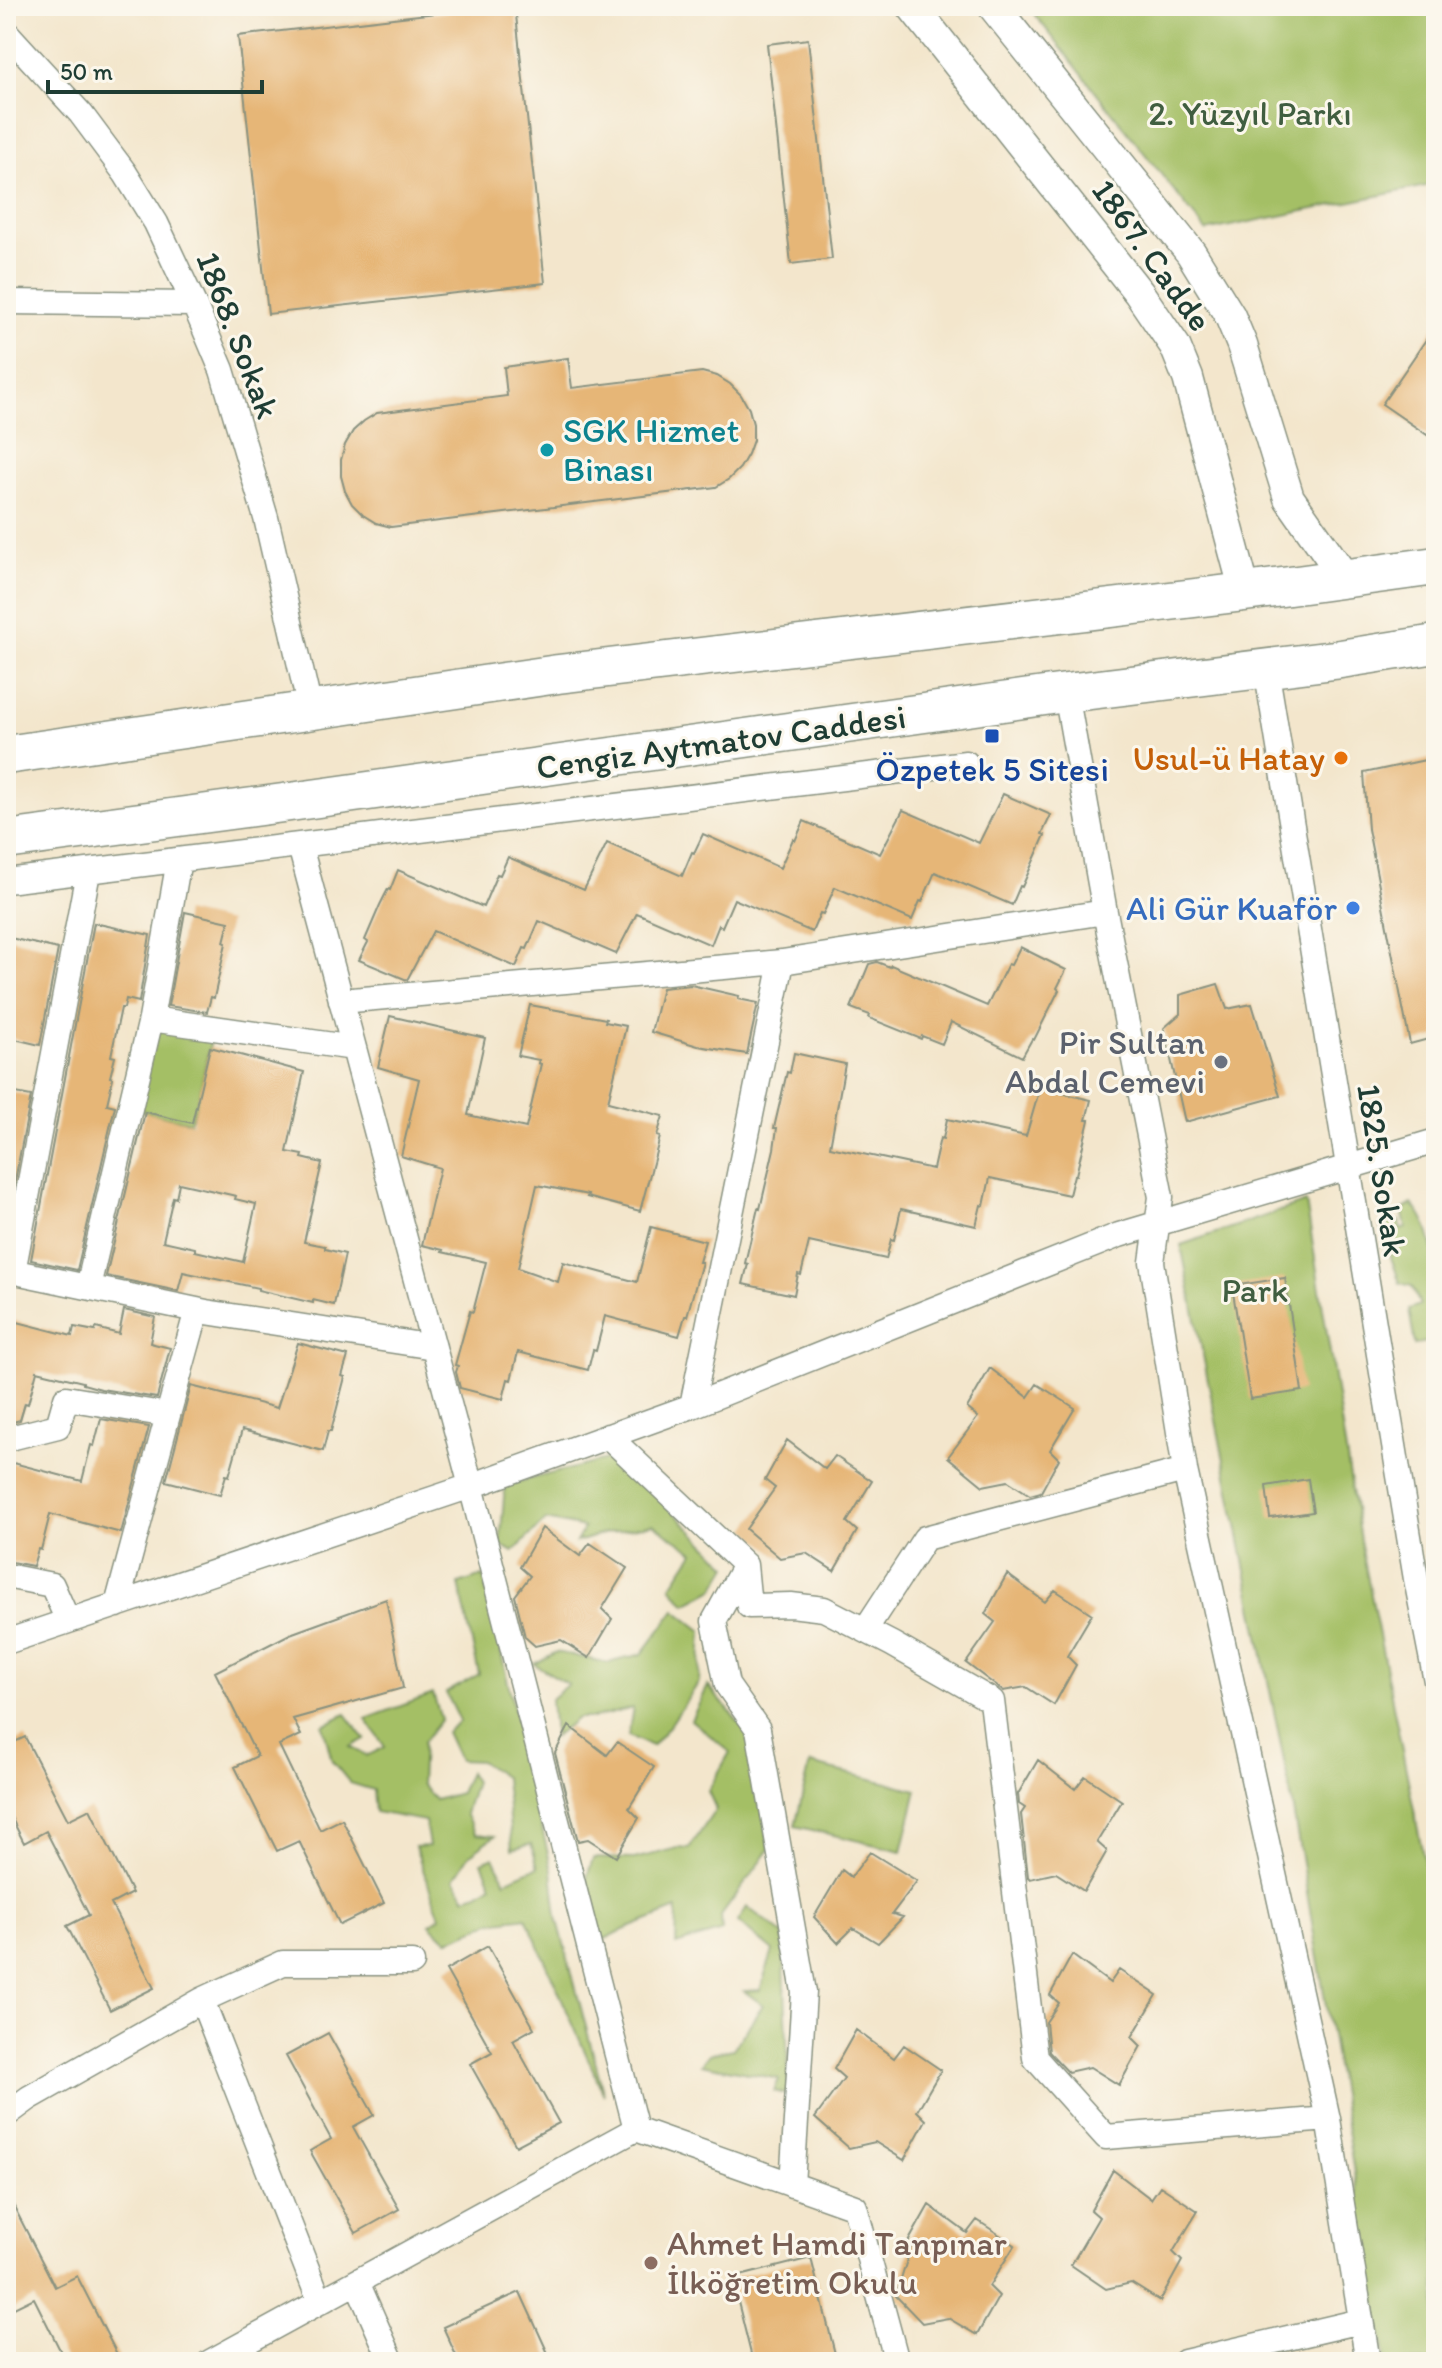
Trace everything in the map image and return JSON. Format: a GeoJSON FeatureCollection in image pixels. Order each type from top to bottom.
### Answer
{"type":"FeatureCollection","features":[{"type":"Feature","properties":{"kind":"main road"},"geometry":{"type":"LineString","coordinates":[[6,755],[558,674],[1245,592],[1436,566]]}},
{"type":"Feature","properties":{"kind":"main road","name":"Cengiz Aytmatov Caddesi"},"geometry":{"type":"LineString","coordinates":[[6,840],[1436,644]]}},
{"type":"Feature","properties":{"kind":"street","name":"1867. Cadde"},"geometry":{"type":"LineString","coordinates":[[912,6],[1139,293],[1175,346],[1188,378],[1245,592]]}},
{"type":"Feature","properties":{"kind":"street","name":"1867. Cadde"},"geometry":{"type":"LineString","coordinates":[[993,6],[1191,253],[1211,284],[1230,316],[1242,345],[1289,498],[1345,578]]}},
{"type":"Feature","properties":{"kind":"street","name":"1868. Sokak"},"geometry":{"type":"LineString","coordinates":[[6,32],[81,114],[125,173],[156,223],[194,304],[222,370],[266,518],[310,709]]}},
{"type":"Feature","properties":{"kind":"street"},"geometry":{"type":"LineString","coordinates":[[6,302],[194,304]]}},
{"type":"Feature","properties":{"kind":"street","name":"1825. Sokak"},"geometry":{"type":"LineString","coordinates":[[1266,668],[1347,1168],[1426,1577],[1436,1681]]}},
{"type":"Feature","properties":{"kind":"street"},"geometry":{"type":"LineString","coordinates":[[1066,693],[1161,1197],[1152,1262],[1185,1470],[1328,2119],[1368,2362]]}},
{"type":"Feature","properties":{"kind":"street"},"geometry":{"type":"LineString","coordinates":[[6,881],[966,763]]}},
{"type":"Feature","properties":{"kind":"street"},"geometry":{"type":"LineString","coordinates":[[300,846],[471,1486],[636,2129]]}},
{"type":"Feature","properties":{"kind":"street"},"geometry":{"type":"LineString","coordinates":[[88,1287],[151,1019],[179,860]]}},
{"type":"Feature","properties":{"kind":"street"},"geometry":{"type":"LineString","coordinates":[[88,872],[10,1271],[197,1310],[434,1347]]}},
{"type":"Feature","properties":{"kind":"street"},"geometry":{"type":"LineString","coordinates":[[341,1001],[782,962],[1105,912]]}},
{"type":"Feature","properties":{"kind":"street"},"geometry":{"type":"LineString","coordinates":[[692,1406],[782,962]]}},
{"type":"Feature","properties":{"kind":"street"},"geometry":{"type":"LineString","coordinates":[[151,1019],[354,1048]]}},
{"type":"Feature","properties":{"kind":"street"},"geometry":{"type":"LineString","coordinates":[[6,1642],[471,1486],[692,1406],[1119,1235],[1436,1141]]}},
{"type":"Feature","properties":{"kind":"street"},"geometry":{"type":"LineString","coordinates":[[117,1605],[197,1310]]}},
{"type":"Feature","properties":{"kind":"street"},"geometry":{"type":"LineString","coordinates":[[6,1439],[58,1426],[66,1398],[168,1415]]}},
{"type":"Feature","properties":{"kind":"street"},"geometry":{"type":"LineString","coordinates":[[608,1436],[745,1565],[749,1606],[791,1605],[824,1609],[992,1701],[1035,2058],[1106,2137],[1328,2119]]}},
{"type":"Feature","properties":{"kind":"street"},"geometry":{"type":"LineString","coordinates":[[865,1630],[925,1538],[1185,1470]]}},
{"type":"Feature","properties":{"kind":"street"},"geometry":{"type":"LineString","coordinates":[[745,1565],[714,1621],[727,1685],[758,1729],[804,1992],[792,2185]]}},
{"type":"Feature","properties":{"kind":"street"},"geometry":{"type":"LineString","coordinates":[[6,1576],[52,1585],[68,1621]]}},
{"type":"Feature","properties":{"kind":"street"},"geometry":{"type":"LineString","coordinates":[[6,2115],[29,2098],[202,2000],[283,1963],[412,1963]]}},
{"type":"Feature","properties":{"kind":"street"},"geometry":{"type":"LineString","coordinates":[[202,2000],[320,2302]]}},
{"type":"Feature","properties":{"kind":"street"},"geometry":{"type":"LineString","coordinates":[[210,2362],[636,2129],[855,2207],[897,2362]]}},
{"type":"Feature","properties":{"kind":"street"},"geometry":{"type":"LineString","coordinates":[[357,2282],[392,2362]]}},
{"type":"Feature","properties":{"kind":"street"},"geometry":{"type":"LineString","coordinates":[[1185,2362],[1361,2321]]}},
{"type":"Feature","properties":{"kind":"green space","name":"2. Yüzyıl Parkı"},"geometry":{"type":"Polygon","coordinates":[[[1028,6],[1436,6],[1436,184],[1206,231],[1028,6]]]}},
{"type":"Feature","properties":{"kind":"green space"},"geometry":{"type":"Polygon","coordinates":[[[151,1019],[213,1029],[198,1101],[190,1122],[139,1111],[151,1019]]]}},
{"type":"Feature","properties":{"kind":"green space","name":"Park"},"geometry":{"type":"Polygon","coordinates":[[[1306,1202],[1360,1540],[1436,1920],[1436,2362],[1386,2362],[1289,1786],[1181,1245],[1306,1202]]]}},
{"type":"Feature","properties":{"kind":"green space"},"geometry":{"type":"Polygon","coordinates":[[[1412,1204],[1422,1217],[1433,1249],[1436,1286],[1436,1339],[1415,1345],[1409,1309],[1420,1305],[1412,1286],[1400,1283],[1380,1226],[1399,1221],[1401,1230],[1406,1228],[1402,1210],[1412,1204]]]}},
{"type":"Feature","properties":{"kind":"green space"},"geometry":{"type":"Polygon","coordinates":[[[618,1457],[728,1566],[714,1589],[686,1604],[671,1587],[694,1552],[653,1524],[576,1542],[584,1528],[546,1520],[513,1552],[500,1545],[505,1485],[618,1457]]]}},
{"type":"Feature","properties":{"kind":"green space"},"geometry":{"type":"Polygon","coordinates":[[[483,1576],[552,1871],[557,1917],[604,2095],[526,1917],[491,1922],[448,1941],[430,1924],[440,1917],[415,1847],[429,1846],[425,1821],[375,1812],[373,1790],[350,1783],[332,1761],[323,1725],[346,1714],[365,1739],[350,1747],[367,1756],[385,1747],[366,1719],[433,1694],[441,1719],[423,1742],[421,1784],[435,1800],[460,1793],[469,1772],[475,1782],[465,1814],[476,1834],[495,1836],[469,1855],[454,1879],[465,1897],[492,1885],[482,1862],[494,1857],[505,1881],[538,1867],[531,1844],[512,1849],[505,1778],[480,1761],[459,1760],[446,1732],[460,1721],[446,1693],[479,1674],[459,1584],[483,1576]]]}},
{"type":"Feature","properties":{"kind":"green space"},"geometry":{"type":"Polygon","coordinates":[[[675,1610],[702,1631],[699,1682],[652,1746],[628,1736],[633,1708],[594,1718],[577,1718],[554,1737],[551,1699],[568,1684],[534,1664],[556,1652],[608,1663],[642,1654],[675,1610]]]}},
{"type":"Feature","properties":{"kind":"green space"},"geometry":{"type":"Polygon","coordinates":[[[708,1686],[747,1732],[770,1849],[721,1916],[722,1931],[676,1945],[677,1909],[601,1941],[584,1887],[593,1858],[634,1859],[678,1848],[689,1849],[716,1809],[708,1791],[730,1752],[691,1720],[708,1686]]]}},
{"type":"Feature","properties":{"kind":"green space"},"geometry":{"type":"Polygon","coordinates":[[[810,1764],[917,1790],[902,1851],[795,1826],[810,1764]]]}},
{"type":"Feature","properties":{"kind":"green space"},"geometry":{"type":"Polygon","coordinates":[[[747,1907],[783,1934],[789,2095],[774,2091],[779,2079],[701,2064],[709,2054],[733,2049],[763,2005],[744,1991],[760,1990],[773,1951],[738,1922],[747,1907]]]}},
{"type":"Feature","properties":{"kind":"building"},"geometry":{"type":"Polygon","coordinates":[[[515,6],[545,283],[268,314],[238,36],[515,6]]]}},
{"type":"Feature","properties":{"kind":"building"},"geometry":{"type":"Polygon","coordinates":[[[808,39],[832,259],[791,264],[767,44],[808,39]]]}},
{"type":"Feature","properties":{"kind":"building"},"geometry":{"type":"Polygon","coordinates":[[[1436,325],[1436,441],[1382,404],[1436,325]]]}},
{"type":"Feature","properties":{"kind":"building"},"geometry":{"type":"Polygon","coordinates":[[[568,358],[572,388],[702,372],[730,384],[741,395],[753,424],[753,440],[740,468],[716,487],[391,527],[376,523],[352,504],[341,476],[341,460],[353,431],[364,421],[377,413],[507,396],[504,367],[568,358]]]}},
{"type":"Feature","properties":{"kind":"building"},"geometry":{"type":"Polygon","coordinates":[[[1430,759],[1436,809],[1436,1037],[1410,1044],[1368,829],[1364,773],[1430,759]]]}},
{"type":"Feature","properties":{"kind":"building"},"geometry":{"type":"Polygon","coordinates":[[[1003,794],[1051,815],[1042,834],[1045,835],[1012,905],[935,872],[912,920],[835,887],[812,932],[734,899],[711,945],[637,913],[616,954],[539,921],[516,967],[433,931],[407,980],[359,960],[380,905],[398,870],[483,907],[508,857],[584,890],[607,843],[682,876],[703,834],[780,868],[804,821],[880,854],[903,810],[979,843],[1003,794]]]}},
{"type":"Feature","properties":{"kind":"building"},"geometry":{"type":"Polygon","coordinates":[[[185,912],[229,922],[214,998],[211,997],[207,1012],[168,1006],[185,912]]]}},
{"type":"Feature","properties":{"kind":"building"},"geometry":{"type":"Polygon","coordinates":[[[94,923],[150,935],[139,1002],[126,999],[124,1008],[121,1008],[111,1056],[115,1057],[107,1104],[115,1106],[77,1270],[31,1260],[94,923]]]}},
{"type":"Feature","properties":{"kind":"building"},"geometry":{"type":"Polygon","coordinates":[[[6,937],[58,949],[40,1045],[6,1037],[6,937]]]}},
{"type":"Feature","properties":{"kind":"building"},"geometry":{"type":"Polygon","coordinates":[[[1020,947],[1066,970],[1034,1040],[1022,1057],[951,1022],[942,1044],[922,1036],[921,1039],[851,1008],[869,964],[877,962],[891,965],[987,1006],[1020,947]]]}},
{"type":"Feature","properties":{"kind":"building","name":"Pir Sultan Abdal Cemevi"},"geometry":{"type":"Polygon","coordinates":[[[1218,984],[1227,1009],[1252,1004],[1280,1096],[1185,1122],[1164,1028],[1180,1014],[1180,995],[1218,984]]]}},
{"type":"Feature","properties":{"kind":"building"},"geometry":{"type":"Polygon","coordinates":[[[691,985],[758,1003],[747,1054],[698,1046],[651,1032],[662,988],[691,985]]]}},
{"type":"Feature","properties":{"kind":"building"},"geometry":{"type":"Polygon","coordinates":[[[530,1005],[606,1019],[605,1022],[626,1026],[608,1102],[663,1116],[640,1211],[588,1195],[537,1185],[518,1268],[558,1282],[563,1262],[637,1282],[651,1227],[705,1241],[699,1262],[702,1262],[679,1336],[605,1316],[588,1370],[518,1352],[503,1399],[460,1388],[456,1372],[458,1366],[455,1365],[486,1262],[422,1245],[440,1168],[401,1156],[419,1079],[378,1067],[390,1016],[485,1038],[468,1115],[526,1128],[541,1064],[539,1060],[518,1056],[530,1005]]]}},
{"type":"Feature","properties":{"kind":"building"},"geometry":{"type":"Polygon","coordinates":[[[210,1047],[304,1072],[287,1152],[322,1163],[304,1242],[345,1254],[334,1305],[313,1300],[313,1303],[183,1272],[178,1291],[106,1276],[145,1112],[192,1123],[210,1047]],[[179,1183],[163,1241],[243,1262],[256,1204],[235,1199],[236,1196],[179,1183]]]}},
{"type":"Feature","properties":{"kind":"building"},"geometry":{"type":"Polygon","coordinates":[[[794,1053],[845,1064],[830,1147],[933,1169],[947,1119],[1026,1136],[1040,1088],[1091,1100],[1086,1120],[1089,1120],[1069,1195],[990,1178],[976,1226],[901,1209],[886,1259],[809,1242],[794,1295],[743,1284],[748,1264],[745,1263],[774,1149],[777,1128],[774,1128],[794,1053]]]}},
{"type":"Feature","properties":{"kind":"building"},"geometry":{"type":"Polygon","coordinates":[[[6,1091],[31,1096],[6,1228],[6,1091]]]}},
{"type":"Feature","properties":{"kind":"building"},"geometry":{"type":"Polygon","coordinates":[[[1285,1278],[1302,1391],[1250,1399],[1232,1286],[1285,1278]]]}},
{"type":"Feature","properties":{"kind":"building"},"geometry":{"type":"Polygon","coordinates":[[[124,1310],[155,1317],[150,1343],[170,1348],[157,1398],[101,1389],[37,1371],[20,1420],[6,1424],[6,1319],[72,1336],[74,1327],[119,1334],[124,1310]]]}},
{"type":"Feature","properties":{"kind":"building"},"geometry":{"type":"Polygon","coordinates":[[[298,1343],[348,1356],[331,1431],[328,1431],[323,1451],[242,1430],[229,1476],[226,1475],[220,1495],[166,1481],[191,1386],[277,1408],[298,1343]]]}},
{"type":"Feature","properties":{"kind":"building"},"geometry":{"type":"Polygon","coordinates":[[[990,1368],[1028,1397],[1037,1384],[1075,1408],[1050,1450],[1059,1459],[1041,1492],[1030,1495],[1008,1481],[983,1486],[948,1457],[978,1417],[967,1408],[990,1368]]]}},
{"type":"Feature","properties":{"kind":"building"},"geometry":{"type":"Polygon","coordinates":[[[101,1419],[149,1427],[121,1533],[50,1514],[41,1550],[38,1549],[33,1566],[6,1561],[6,1461],[82,1481],[101,1419]]]}},
{"type":"Feature","properties":{"kind":"building"},"geometry":{"type":"Polygon","coordinates":[[[787,1440],[825,1469],[835,1456],[872,1481],[847,1522],[857,1531],[834,1571],[806,1553],[780,1558],[746,1529],[775,1488],[765,1480],[787,1440]]]}},
{"type":"Feature","properties":{"kind":"building"},"geometry":{"type":"Polygon","coordinates":[[[1308,1479],[1313,1512],[1270,1518],[1266,1486],[1308,1479]]]}},
{"type":"Feature","properties":{"kind":"building"},"geometry":{"type":"Polygon","coordinates":[[[542,1528],[580,1556],[590,1543],[627,1568],[602,1609],[612,1619],[589,1658],[561,1640],[535,1646],[525,1637],[515,1596],[530,1576],[520,1567],[542,1528]]]}},
{"type":"Feature","properties":{"kind":"building"},"geometry":{"type":"Polygon","coordinates":[[[1007,1574],[1045,1602],[1055,1590],[1092,1614],[1067,1656],[1076,1665],[1054,1705],[1026,1687],[1003,1691],[966,1663],[995,1622],[985,1614],[1007,1574]]]}},
{"type":"Feature","properties":{"kind":"building"},"geometry":{"type":"Polygon","coordinates":[[[386,1599],[403,1688],[293,1719],[301,1735],[279,1745],[320,1830],[342,1819],[384,1903],[340,1925],[299,1841],[277,1851],[235,1767],[257,1756],[215,1672],[290,1634],[386,1599]]]}},
{"type":"Feature","properties":{"kind":"building"},"geometry":{"type":"Polygon","coordinates":[[[569,1726],[607,1755],[617,1742],[654,1767],[629,1808],[639,1818],[616,1857],[588,1839],[578,1841],[555,1753],[569,1726]]]}},
{"type":"Feature","properties":{"kind":"building"},"geometry":{"type":"Polygon","coordinates":[[[25,1737],[68,1820],[90,1809],[132,1893],[111,1904],[154,1988],[110,2010],[67,1926],[89,1915],[46,1831],[24,1843],[6,1807],[6,1746],[25,1737]]]}},
{"type":"Feature","properties":{"kind":"building"},"geometry":{"type":"Polygon","coordinates":[[[1038,1760],[1075,1789],[1085,1776],[1122,1801],[1097,1842],[1107,1851],[1084,1891],[1056,1873],[1028,1877],[1021,1814],[1025,1808],[1019,1804],[1018,1794],[1038,1760]]]}},
{"type":"Feature","properties":{"kind":"building"},"geometry":{"type":"Polygon","coordinates":[[[870,1852],[917,1881],[892,1914],[903,1917],[878,1943],[853,1928],[838,1943],[814,1917],[842,1870],[851,1877],[870,1852]]]}},
{"type":"Feature","properties":{"kind":"building"},"geometry":{"type":"Polygon","coordinates":[[[488,1946],[534,2028],[513,2040],[559,2123],[516,2146],[470,2064],[492,2052],[446,1970],[488,1946]]]}},
{"type":"Feature","properties":{"kind":"building"},"geometry":{"type":"Polygon","coordinates":[[[1072,1955],[1110,1983],[1119,1970],[1157,1995],[1132,2037],[1141,2046],[1119,2085],[1090,2067],[1068,2072],[1049,2052],[1046,2022],[1059,2003],[1050,1995],[1072,1955]]]}},
{"type":"Feature","properties":{"kind":"building"},"geometry":{"type":"Polygon","coordinates":[[[856,2030],[894,2058],[904,2045],[941,2070],[917,2111],[926,2120],[904,2160],[875,2142],[849,2148],[815,2118],[844,2078],[834,2069],[856,2030]]]}},
{"type":"Feature","properties":{"kind":"building"},"geometry":{"type":"Polygon","coordinates":[[[328,2033],[374,2115],[353,2127],[399,2209],[356,2233],[310,2151],[331,2139],[286,2056],[328,2033]]]}},
{"type":"Feature","properties":{"kind":"building"},"geometry":{"type":"Polygon","coordinates":[[[1113,2170],[1151,2199],[1160,2186],[1198,2211],[1173,2252],[1182,2261],[1160,2301],[1131,2283],[1106,2289],[1071,2265],[1099,2217],[1091,2210],[1113,2170]]]}},
{"type":"Feature","properties":{"kind":"building"},"geometry":{"type":"Polygon","coordinates":[[[6,2191],[55,2287],[77,2276],[121,2362],[66,2362],[34,2298],[6,2312],[6,2191]]]}},
{"type":"Feature","properties":{"kind":"building"},"geometry":{"type":"Polygon","coordinates":[[[929,2205],[967,2233],[977,2220],[1015,2245],[989,2286],[999,2296],[977,2335],[948,2318],[922,2323],[896,2296],[911,2247],[907,2244],[929,2205]]]}},
{"type":"Feature","properties":{"kind":"building"},"geometry":{"type":"Polygon","coordinates":[[[811,2258],[837,2362],[753,2362],[732,2278],[811,2258]]]}},
{"type":"Feature","properties":{"kind":"building"},"geometry":{"type":"Polygon","coordinates":[[[520,2292],[552,2362],[459,2362],[443,2327],[520,2292]]]}},
{"type":"Feature","properties":{"kind":"place","name":"SGK Hizmet Binası"},"geometry":{"type":"Point","coordinates":[547,450]}},
{"type":"Feature","properties":{"kind":"place","name":"Özpetek 5 Sitesi"},"geometry":{"type":"Point","coordinates":[992,736]}},
{"type":"Feature","properties":{"kind":"place","name":"Usul-ü Hatay"},"geometry":{"type":"Point","coordinates":[1341,758]}},
{"type":"Feature","properties":{"kind":"place","name":"Ali Gür Kuaför"},"geometry":{"type":"Point","coordinates":[1353,908]}},
{"type":"Feature","properties":{"kind":"place","name":"Pir Sultan Abdal Cemevi"},"geometry":{"type":"Point","coordinates":[1221,1062]}},
{"type":"Feature","properties":{"kind":"place","name":"Ahmet Hamdi Tanpınar İlköğretim Okulu"},"geometry":{"type":"Point","coordinates":[651,2263]}}]}
